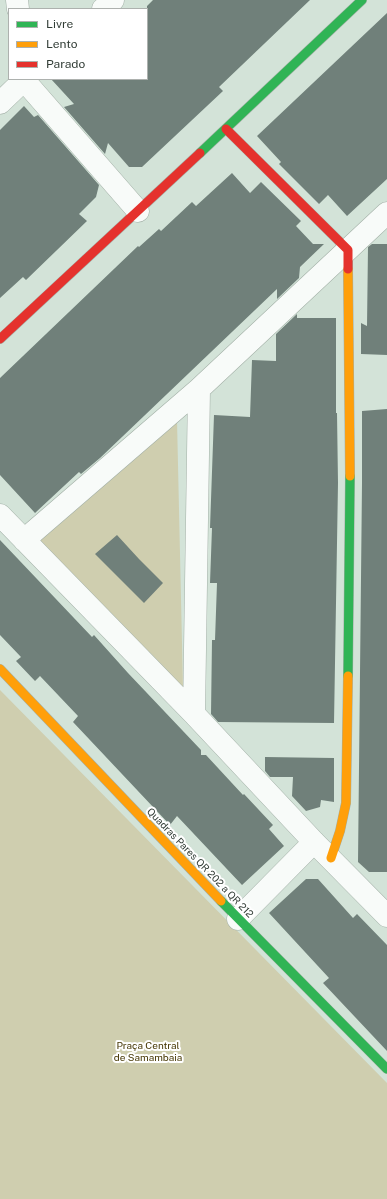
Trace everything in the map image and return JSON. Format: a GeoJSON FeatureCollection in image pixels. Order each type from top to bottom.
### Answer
{"type":"FeatureCollection","features":[{"type":"Feature","properties":{"kind":"street"},"geometry":{"type":"LineString","coordinates":[[104,8],[113,0]]}},
{"type":"Feature","properties":{"kind":"street"},"geometry":{"type":"LineString","coordinates":[[0,339],[362,0]]}},
{"type":"Feature","properties":{"kind":"street"},"geometry":{"type":"LineString","coordinates":[[0,103],[23,80]]}},
{"type":"Feature","properties":{"kind":"street"},"geometry":{"type":"LineString","coordinates":[[25,80],[138,211]]}},
{"type":"Feature","properties":{"kind":"street"},"geometry":{"type":"LineString","coordinates":[[226,129],[348,250],[350,483],[346,803],[340,831],[331,858]]}},
{"type":"Feature","properties":{"kind":"street"},"geometry":{"type":"LineString","coordinates":[[24,540],[199,389],[387,213]]}},
{"type":"Feature","properties":{"kind":"street"},"geometry":{"type":"LineString","coordinates":[[194,714],[199,389]]}},
{"type":"Feature","properties":{"kind":"street"},"geometry":{"type":"LineString","coordinates":[[0,515],[194,714],[314,842],[383,906]]}},
{"type":"Feature","properties":{"kind":"street","name":"Quadras Pares QR 202 a QR 212"},"geometry":{"type":"LineString","coordinates":[[0,670],[238,919],[387,1068]]}},
{"type":"Feature","properties":{"kind":"street"},"geometry":{"type":"LineString","coordinates":[[238,919],[314,842]]}},
{"type":"Feature","properties":{"kind":"green space"},"geometry":{"type":"Polygon","coordinates":[[[177,420],[183,688],[33,540],[177,420]]]}},
{"type":"Feature","properties":{"kind":"green space","name":"Praça Central de Samambaia"},"geometry":{"type":"Polygon","coordinates":[[[0,690],[387,1083],[387,1199],[0,1199],[0,690]]]}},
{"type":"Feature","properties":{"kind":"building"},"geometry":{"type":"Polygon","coordinates":[[[153,0],[310,0],[219,87],[223,91],[142,167],[129,167],[108,143],[105,154],[64,107],[74,104],[52,80],[148,80],[147,6],[153,0]]]}},
{"type":"Feature","properties":{"kind":"building"},"geometry":{"type":"Polygon","coordinates":[[[387,13],[387,179],[347,216],[328,195],[319,204],[279,164],[281,162],[257,136],[387,13]]]}},
{"type":"Feature","properties":{"kind":"building"},"geometry":{"type":"Polygon","coordinates":[[[24,106],[34,117],[38,115],[99,185],[96,197],[79,214],[87,221],[26,280],[23,277],[0,298],[0,130],[24,106]]]}},
{"type":"Feature","properties":{"kind":"building"},"geometry":{"type":"Polygon","coordinates":[[[232,173],[250,193],[261,182],[301,221],[296,226],[313,244],[324,244],[300,267],[299,278],[277,299],[277,289],[100,458],[81,474],[79,472],[35,513],[0,475],[0,378],[138,246],[139,247],[159,229],[161,231],[192,202],[196,206],[232,173]]]}},
{"type":"Feature","properties":{"kind":"building"},"geometry":{"type":"Polygon","coordinates":[[[372,244],[387,244],[387,355],[361,354],[361,323],[367,326],[368,247],[372,244]]]}},
{"type":"Feature","properties":{"kind":"building"},"geometry":{"type":"Polygon","coordinates":[[[297,314],[297,318],[336,318],[338,483],[334,723],[218,722],[211,714],[212,640],[215,640],[217,583],[210,583],[212,528],[210,528],[214,415],[250,417],[252,360],[276,361],[276,334],[297,314]]]}},
{"type":"Feature","properties":{"kind":"building"},"geometry":{"type":"Polygon","coordinates":[[[387,409],[387,872],[369,872],[358,862],[362,411],[387,409]]]}},
{"type":"Feature","properties":{"kind":"building"},"geometry":{"type":"Polygon","coordinates":[[[117,535],[163,583],[144,603],[95,554],[117,535]]]}},
{"type":"Feature","properties":{"kind":"building"},"geometry":{"type":"Polygon","coordinates":[[[0,540],[92,637],[94,635],[201,750],[201,755],[206,755],[273,825],[269,829],[284,846],[242,885],[177,816],[170,825],[73,722],[78,716],[40,676],[35,681],[16,661],[21,657],[0,635],[0,540]]]}},
{"type":"Feature","properties":{"kind":"building"},"geometry":{"type":"Polygon","coordinates":[[[265,757],[334,758],[334,802],[321,800],[320,807],[306,811],[292,796],[293,777],[270,777],[265,771],[265,757]]]}},
{"type":"Feature","properties":{"kind":"building"},"geometry":{"type":"Polygon","coordinates":[[[306,879],[318,879],[353,918],[357,914],[387,945],[387,1051],[323,983],[329,978],[269,913],[306,879]]]}},
{"type":"Feature","properties":{"kind":"traffic: fast"},"geometry":{"type":"LineString","coordinates":[[200,153],[362,0]]}},
{"type":"Feature","properties":{"kind":"traffic: fast"},"geometry":{"type":"LineString","coordinates":[[348,676],[350,476]]}},
{"type":"Feature","properties":{"kind":"traffic: fast"},"geometry":{"type":"LineString","coordinates":[[221,901],[387,1069]]}},
{"type":"Feature","properties":{"kind":"traffic: slow"},"geometry":{"type":"LineString","coordinates":[[348,269],[350,476]]}},
{"type":"Feature","properties":{"kind":"traffic: slow"},"geometry":{"type":"LineString","coordinates":[[0,669],[221,901]]}},
{"type":"Feature","properties":{"kind":"traffic: slow"},"geometry":{"type":"LineString","coordinates":[[331,858],[340,831],[346,803],[348,676]]}},
{"type":"Feature","properties":{"kind":"traffic: jam"},"geometry":{"type":"LineString","coordinates":[[226,129],[348,250],[348,269]]}},
{"type":"Feature","properties":{"kind":"traffic: jam"},"geometry":{"type":"LineString","coordinates":[[0,339],[200,153]]}}]}
